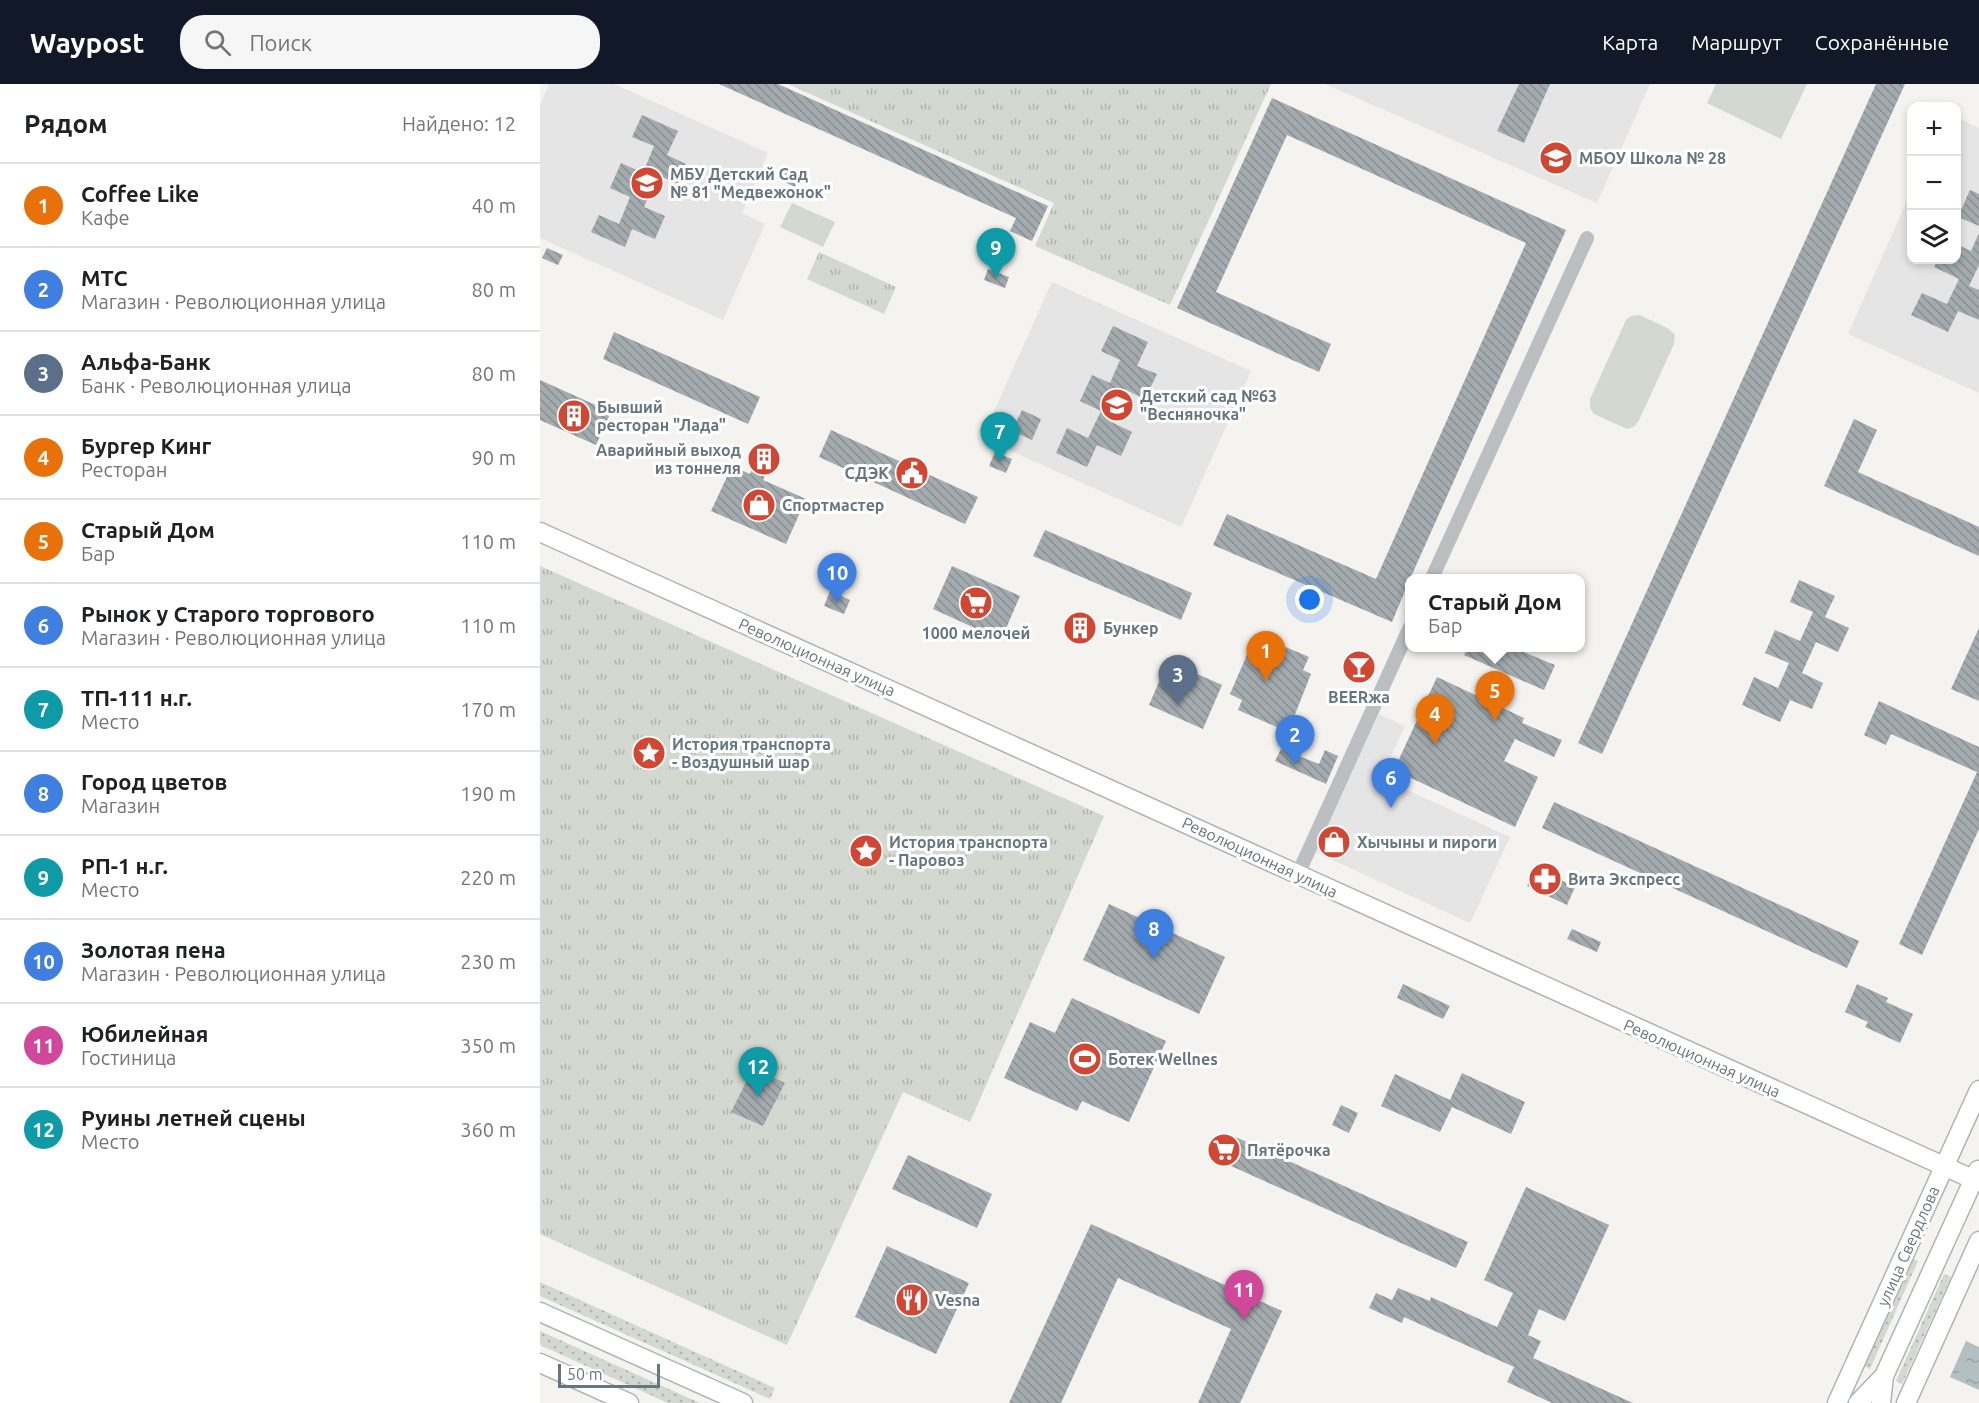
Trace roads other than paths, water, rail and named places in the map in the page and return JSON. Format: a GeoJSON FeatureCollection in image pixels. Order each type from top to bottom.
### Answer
{"type":"FeatureCollection","features":[{"type":"Feature","properties":{"kind":"main road","name":"Революционная улица"},"geometry":{"type":"LineString","coordinates":[[540,532],[1944,1167],[1977,1177]]}},
{"type":"Feature","properties":{"kind":"main road","name":"улица Свердлова"},"geometry":{"type":"LineString","coordinates":[[1837,1403],[1979,1090]]}},
{"type":"Feature","properties":{"kind":"main road","name":"улица Свердлова"},"geometry":{"type":"LineString","coordinates":[[1881,1403],[1884,1376],[1977,1177]]}},
{"type":"Feature","properties":{"kind":"main road"},"geometry":{"type":"LineString","coordinates":[[1906,1403],[1979,1241]]}},
{"type":"Feature","properties":{"kind":"main road"},"geometry":{"type":"LineString","coordinates":[[540,1312],[743,1403]]}},
{"type":"Feature","properties":{"kind":"main road"},"geometry":{"type":"LineString","coordinates":[[540,1363],[629,1403]]}},
{"type":"Feature","properties":{"kind":"main road","name":"улица Свердлова"},"geometry":{"type":"LineString","coordinates":[[1858,1403],[1884,1376]]}},
{"type":"Feature","properties":{"kind":"street"},"geometry":{"type":"LineString","coordinates":[[1434,574],[1587,238]]}},
{"type":"Feature","properties":{"kind":"street"},"geometry":{"type":"LineString","coordinates":[[1298,874],[1405,638]]}},
{"type":"Feature","properties":{"kind":"water"},"geometry":{"type":"Polygon","coordinates":[[[1966,1341],[1979,1347],[1979,1390],[1950,1377],[1966,1341]]]}},
{"type":"Feature","properties":{"kind":"place","name":"МБОУ Школа № 28"},"geometry":{"type":"Point","coordinates":[1556,158]}},
{"type":"Feature","properties":{"kind":"place","name":"МБУ Детский Сад № 81 \"Медвежонок\""},"geometry":{"type":"Point","coordinates":[647,183]}},
{"type":"Feature","properties":{"kind":"place","name":"РП-1 н.г."},"geometry":{"type":"Point","coordinates":[996,278]}},
{"type":"Feature","properties":{"kind":"place","name":"Детский сад №63 \"Весняночка\""},"geometry":{"type":"Point","coordinates":[1117,405]}},
{"type":"Feature","properties":{"kind":"place","name":"Бывший ресторан \"Лада\""},"geometry":{"type":"Point","coordinates":[574,416]}},
{"type":"Feature","properties":{"kind":"place","name":"Аварийный выход из тоннеля"},"geometry":{"type":"Point","coordinates":[764,459]}},
{"type":"Feature","properties":{"kind":"place","name":"ТП-111 н.г."},"geometry":{"type":"Point","coordinates":[1000,462]}},
{"type":"Feature","properties":{"kind":"place","name":"СДЭК"},"geometry":{"type":"Point","coordinates":[912,473]}},
{"type":"Feature","properties":{"kind":"place","name":"Спортмастер"},"geometry":{"type":"Point","coordinates":[759,505]}},
{"type":"Feature","properties":{"kind":"place","name":"Золотая пена"},"geometry":{"type":"Point","coordinates":[837,603]}},
{"type":"Feature","properties":{"kind":"place","name":"1000 мелочей"},"geometry":{"type":"Point","coordinates":[976,603]}},
{"type":"Feature","properties":{"kind":"place","name":"Бункер"},"geometry":{"type":"Point","coordinates":[1080,628]}},
{"type":"Feature","properties":{"kind":"place","name":"BEERжа"},"geometry":{"type":"Point","coordinates":[1359,667]}},
{"type":"Feature","properties":{"kind":"place","name":"Coffee Like"},"geometry":{"type":"Point","coordinates":[1266,681]}},
{"type":"Feature","properties":{"kind":"place","name":"Альфа-Банк"},"geometry":{"type":"Point","coordinates":[1178,705]}},
{"type":"Feature","properties":{"kind":"place","name":"Старый Дом"},"geometry":{"type":"Point","coordinates":[1495,721]}},
{"type":"Feature","properties":{"kind":"place","name":"Бургер Кинг"},"geometry":{"type":"Point","coordinates":[1435,744]}},
{"type":"Feature","properties":{"kind":"place","name":"История транспорта - Воздушный шар"},"geometry":{"type":"Point","coordinates":[649,753]}},
{"type":"Feature","properties":{"kind":"place","name":"МТС"},"geometry":{"type":"Point","coordinates":[1295,765]}},
{"type":"Feature","properties":{"kind":"place","name":"Рынок у Старого торгового"},"geometry":{"type":"Point","coordinates":[1391,808]}},
{"type":"Feature","properties":{"kind":"place","name":"Хычыны и пироги"},"geometry":{"type":"Point","coordinates":[1334,842]}},
{"type":"Feature","properties":{"kind":"place","name":"История транспорта - Паровоз"},"geometry":{"type":"Point","coordinates":[866,851]}},
{"type":"Feature","properties":{"kind":"place","name":"Вита Экспресс"},"geometry":{"type":"Point","coordinates":[1545,879]}},
{"type":"Feature","properties":{"kind":"place","name":"Город цветов"},"geometry":{"type":"Point","coordinates":[1154,959]}},
{"type":"Feature","properties":{"kind":"place","name":"Ботек Wellnes"},"geometry":{"type":"Point","coordinates":[1085,1059]}},
{"type":"Feature","properties":{"kind":"place","name":"Руины летней сцены"},"geometry":{"type":"Point","coordinates":[758,1097]}},
{"type":"Feature","properties":{"kind":"place","name":"Пятёрочка"},"geometry":{"type":"Point","coordinates":[1224,1150]}},
{"type":"Feature","properties":{"kind":"place","name":"Vesna"},"geometry":{"type":"Point","coordinates":[912,1300]}},
{"type":"Feature","properties":{"kind":"place","name":"Юбилейная"},"geometry":{"type":"Point","coordinates":[1244,1320]}}]}
